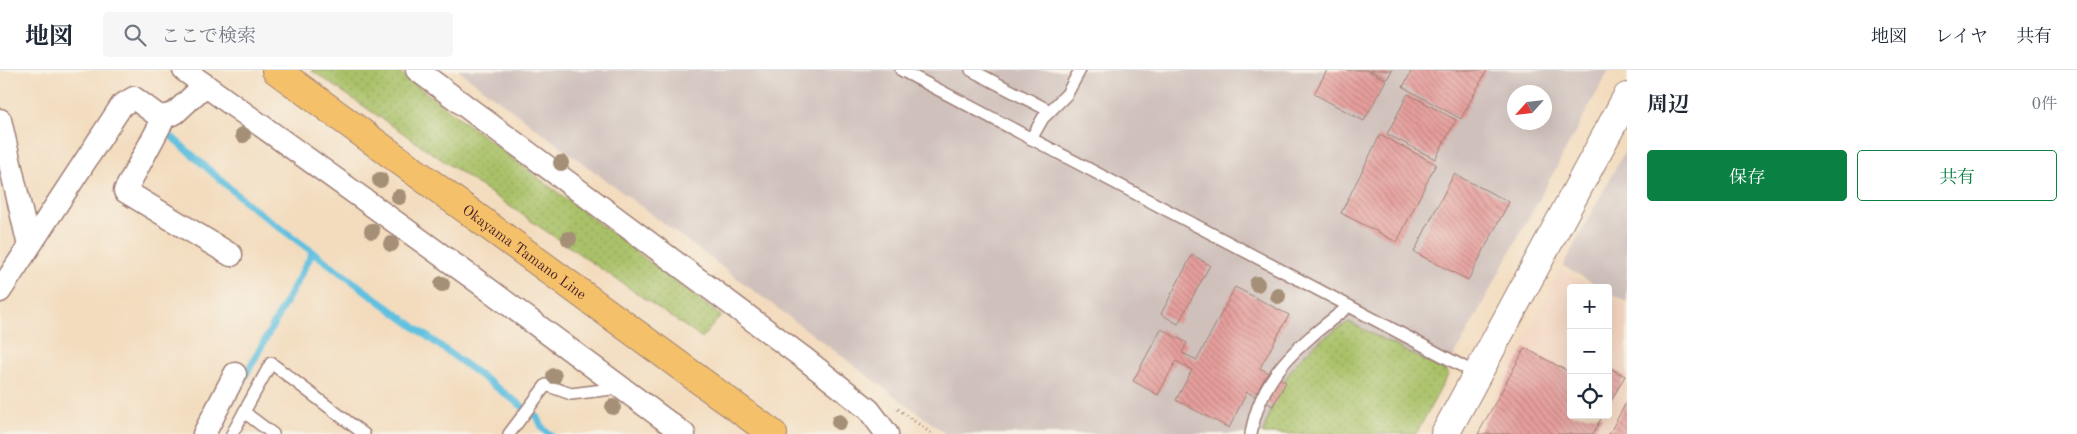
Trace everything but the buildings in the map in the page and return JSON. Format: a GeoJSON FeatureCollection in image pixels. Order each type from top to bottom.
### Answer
{"type":"FeatureCollection","features":[{"type":"Feature","properties":{"kind":"main road","name":"Okayama Tamano Line"},"geometry":{"type":"LineString","coordinates":[[276,70],[773,434]]}},
{"type":"Feature","properties":{"kind":"street"},"geometry":{"type":"LineString","coordinates":[[184,70],[474,278],[684,434]]}},
{"type":"Feature","properties":{"kind":"street"},"geometry":{"type":"LineString","coordinates":[[417,70],[805,358],[869,410],[887,434]]}},
{"type":"Feature","properties":{"kind":"street"},"geometry":{"type":"LineString","coordinates":[[0,291],[122,105],[134,98],[161,118],[175,113],[206,85]]}},
{"type":"Feature","properties":{"kind":"street"},"geometry":{"type":"LineString","coordinates":[[1445,434],[1627,97]]}},
{"type":"Feature","properties":{"kind":"street"},"geometry":{"type":"LineString","coordinates":[[165,116],[125,191],[231,255]]}},
{"type":"Feature","properties":{"kind":"street"},"geometry":{"type":"LineString","coordinates":[[0,120],[29,246]]}},
{"type":"Feature","properties":{"kind":"street"},"geometry":{"type":"LineString","coordinates":[[204,434],[235,374]]}},
{"type":"Feature","properties":{"kind":"lane"},"geometry":{"type":"LineString","coordinates":[[901,70],[1477,374]]}},
{"type":"Feature","properties":{"kind":"lane"},"geometry":{"type":"LineString","coordinates":[[971,70],[1050,111]]}},
{"type":"Feature","properties":{"kind":"lane"},"geometry":{"type":"LineString","coordinates":[[1031,139],[1043,118],[1067,94],[1080,70]]}},
{"type":"Feature","properties":{"kind":"lane"},"geometry":{"type":"LineString","coordinates":[[1251,434],[1259,404],[1281,364],[1308,338],[1349,306]]}},
{"type":"Feature","properties":{"kind":"lane"},"geometry":{"type":"LineString","coordinates":[[232,434],[271,363],[364,434]]}},
{"type":"Feature","properties":{"kind":"lane"},"geometry":{"type":"LineString","coordinates":[[509,434],[546,385],[571,394],[621,388]]}},
{"type":"Feature","properties":{"kind":"lane"},"geometry":{"type":"LineString","coordinates":[[244,412],[274,434]]}},
{"type":"Feature","properties":{"kind":"shaded area"},"geometry":{"type":"Polygon","coordinates":[[[458,70],[1609,70],[1412,434],[946,434],[458,70]]]}},
{"type":"Feature","properties":{"kind":"shaded area"},"geometry":{"type":"Polygon","coordinates":[[[1627,147],[1627,302],[1612,293],[1612,284],[1595,284],[1563,266],[1627,147]]]}},
{"type":"Feature","properties":{"kind":"shaded area"},"geometry":{"type":"Polygon","coordinates":[[[1561,269],[1588,284],[1567,284],[1567,419],[1612,419],[1612,297],[1627,306],[1627,434],[1475,434],[1561,269]]]}},
{"type":"Feature","properties":{"kind":"green space"},"geometry":{"type":"Polygon","coordinates":[[[311,70],[396,70],[721,316],[702,338],[311,70]]]}},
{"type":"Feature","properties":{"kind":"green space"},"geometry":{"type":"Polygon","coordinates":[[[1349,322],[1449,373],[1416,434],[1263,434],[1274,401],[1292,369],[1307,352],[1332,332],[1349,322]]]}},
{"type":"Feature","properties":{"kind":"waterway"},"geometry":{"type":"LineString","coordinates":[[172,137],[249,205],[538,418],[543,429],[550,434]]}},
{"type":"Feature","properties":{"kind":"waterway"},"geometry":{"type":"LineString","coordinates":[[243,380],[313,252]]}}]}
